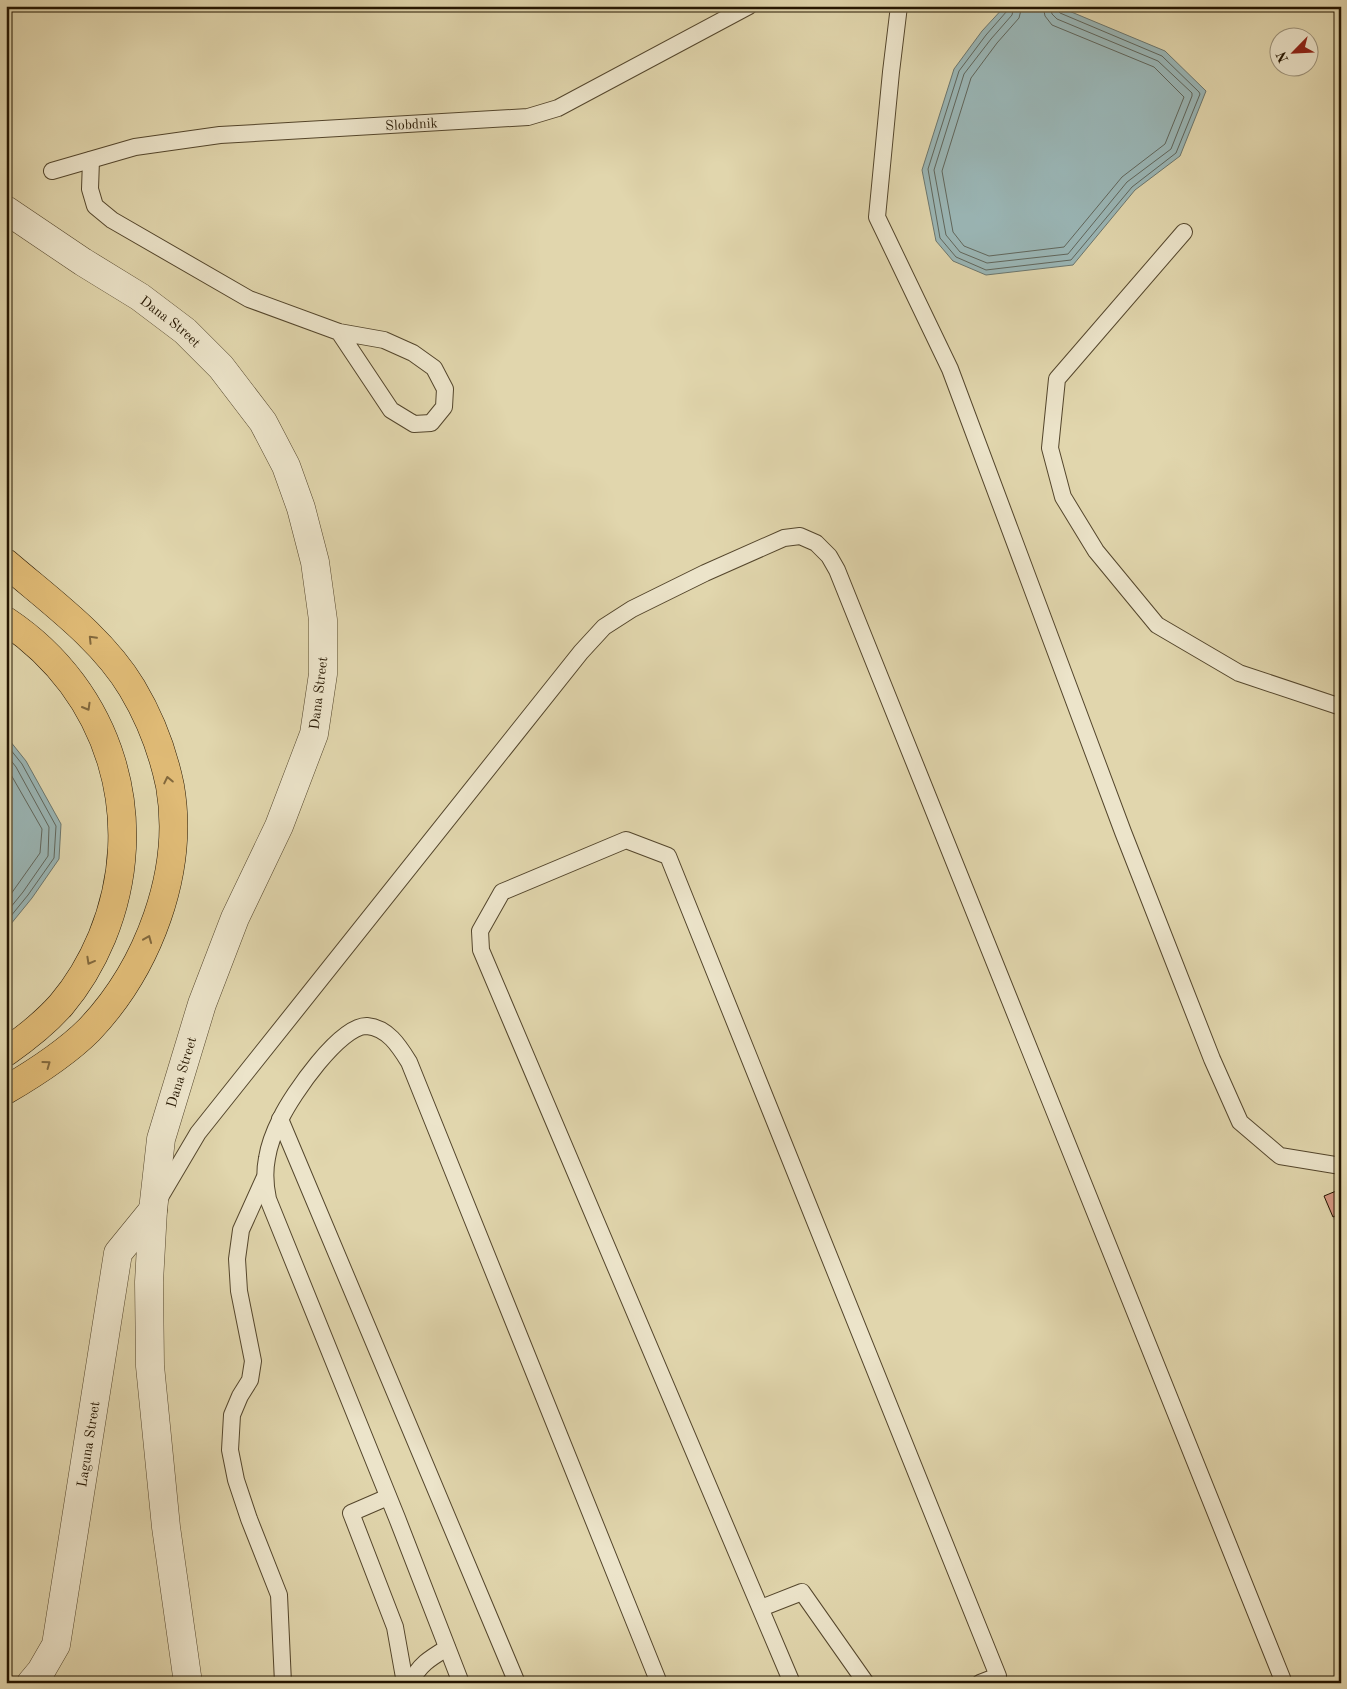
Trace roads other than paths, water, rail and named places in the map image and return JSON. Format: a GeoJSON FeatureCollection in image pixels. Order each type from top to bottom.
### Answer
{"type":"FeatureCollection","features":[{"type":"Feature","properties":{"kind":"highway"},"geometry":{"type":"LineString","coordinates":[[6,563],[93,640],[114,662],[131,687],[156,737],[165,764],[173,815],[169,871],[163,898],[133,971],[109,1006],[88,1031],[45,1066],[6,1090]]}},
{"type":"Feature","properties":{"kind":"highway"},"geometry":{"type":"LineString","coordinates":[[6,622],[42,649],[79,693],[103,738],[111,759],[120,800],[122,822],[118,886],[108,922],[97,949],[61,1004],[44,1022],[6,1052]]}},
{"type":"Feature","properties":{"kind":"street","name":"Dana Street"},"geometry":{"type":"LineString","coordinates":[[6,210],[83,262],[140,297],[185,331],[221,367],[263,422],[286,466],[302,508],[315,562],[323,620],[323,674],[314,734],[279,826],[235,918],[202,1004],[161,1139],[153,1210],[149,1282],[150,1366],[166,1527],[188,1683]]}},
{"type":"Feature","properties":{"kind":"street","name":"Laguna Street"},"geometry":{"type":"LineString","coordinates":[[31,1683],[41,1671],[56,1644],[118,1253],[153,1210]]}},
{"type":"Feature","properties":{"kind":"lane","name":"Slobdnik"},"geometry":{"type":"LineString","coordinates":[[52,171],[135,147],[220,136],[528,117],[558,108],[749,6]]}},
{"type":"Feature","properties":{"kind":"lane"},"geometry":{"type":"LineString","coordinates":[[899,6],[877,217],[950,369],[1134,859],[1212,1059],[1240,1122],[1280,1156],[1341,1166]]}},
{"type":"Feature","properties":{"kind":"lane"},"geometry":{"type":"LineString","coordinates":[[91,160],[90,189],[95,206],[112,220],[249,299],[338,332],[384,340],[413,352],[434,368],[445,389],[444,407],[432,423],[414,424],[391,410],[338,332]]}},
{"type":"Feature","properties":{"kind":"lane"},"geometry":{"type":"LineString","coordinates":[[1184,232],[1057,379],[1050,448],[1063,497],[1096,551],[1157,625],[1239,673],[1341,707]]}},
{"type":"Feature","properties":{"kind":"lane"},"geometry":{"type":"LineString","coordinates":[[153,1210],[198,1133],[580,652],[604,627],[632,609],[704,573],[784,538],[800,536],[816,543],[829,556],[837,570],[1284,1683]]}},
{"type":"Feature","properties":{"kind":"lane"},"geometry":{"type":"LineString","coordinates":[[792,1683],[480,950],[480,931],[502,892],[626,840],[668,856],[998,1676],[980,1683]]}},
{"type":"Feature","properties":{"kind":"lane"},"geometry":{"type":"LineString","coordinates":[[283,1683],[279,1595],[248,1519],[236,1480],[230,1450],[232,1415],[240,1396],[250,1380],[254,1362],[240,1292],[237,1259],[241,1230],[264,1178],[267,1156],[280,1119],[301,1085],[332,1047],[348,1033],[366,1026],[384,1031],[397,1043],[408,1062],[659,1683]]}},
{"type":"Feature","properties":{"kind":"lane"},"geometry":{"type":"LineString","coordinates":[[280,1119],[517,1683]]}},
{"type":"Feature","properties":{"kind":"lane"},"geometry":{"type":"LineString","coordinates":[[264,1178],[268,1199],[461,1683]]}},
{"type":"Feature","properties":{"kind":"lane"},"geometry":{"type":"LineString","coordinates":[[388,1497],[351,1513],[395,1627],[404,1683]]}},
{"type":"Feature","properties":{"kind":"lane"},"geometry":{"type":"LineString","coordinates":[[761,1608],[802,1592],[866,1683]]}},
{"type":"Feature","properties":{"kind":"lane"},"geometry":{"type":"LineString","coordinates":[[411,1683],[414,1675],[427,1660],[447,1648]]}},
{"type":"Feature","properties":{"kind":"water"},"geometry":{"type":"Polygon","coordinates":[[[1005,6],[1057,6],[1165,51],[1206,91],[1180,156],[1135,190],[1073,265],[986,275],[953,261],[936,241],[922,170],[954,69],[982,31],[1005,6]]]}},
{"type":"Feature","properties":{"kind":"water"},"geometry":{"type":"Polygon","coordinates":[[[6,736],[26,761],[61,824],[59,859],[32,898],[6,930],[6,736]]]}}]}
